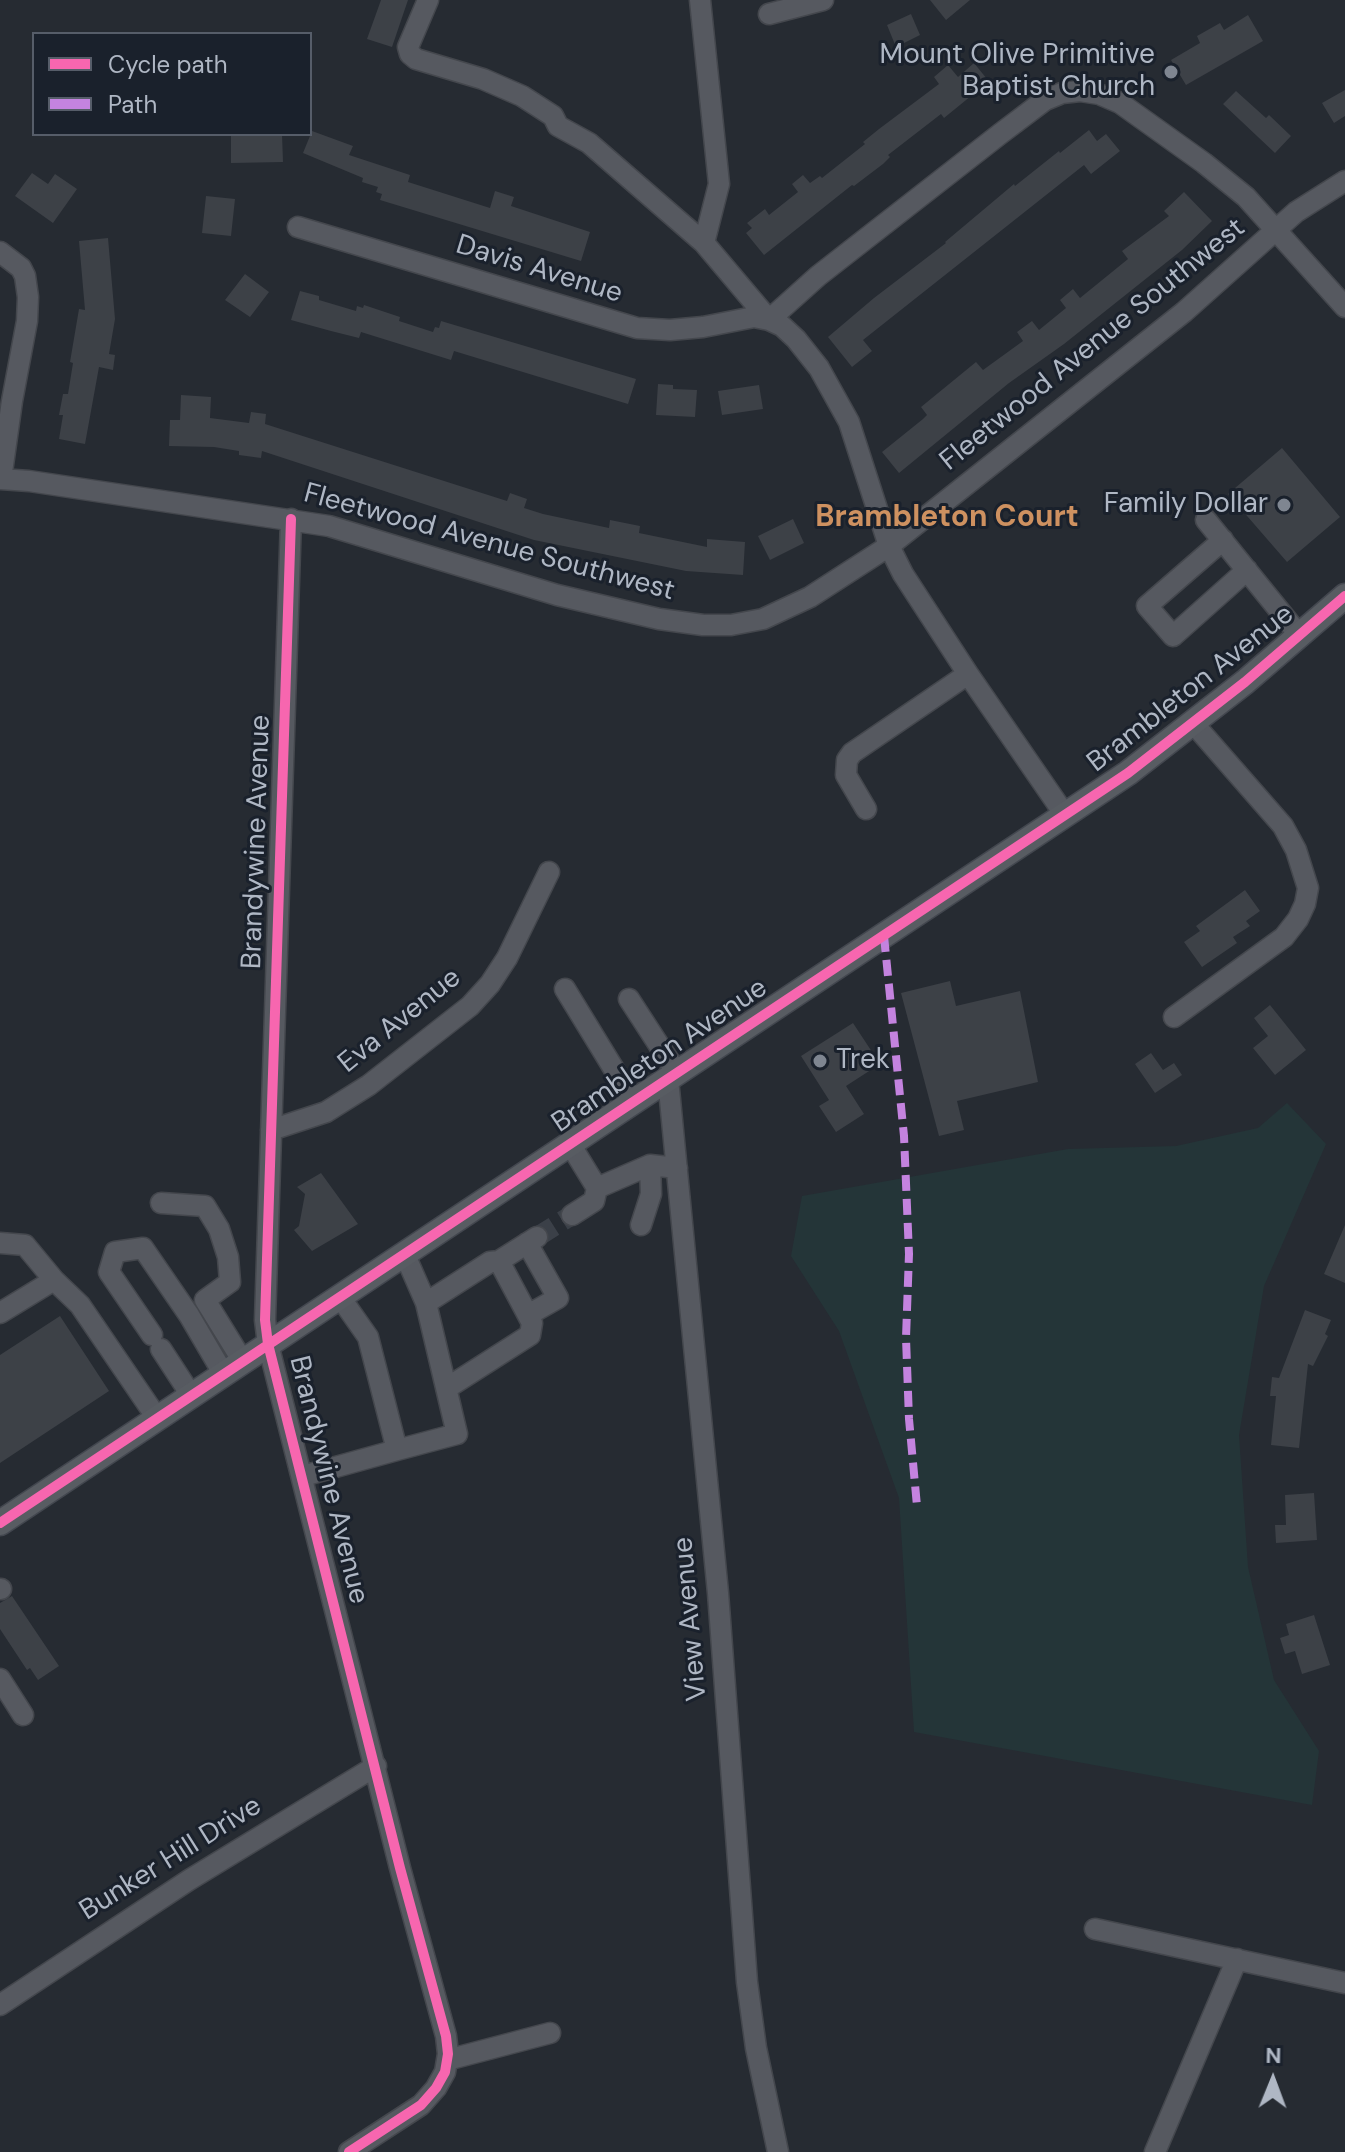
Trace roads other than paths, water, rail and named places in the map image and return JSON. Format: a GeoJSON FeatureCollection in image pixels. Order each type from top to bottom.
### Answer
{"type":"FeatureCollection","features":[{"type":"Feature","properties":{"kind":"main road","name":"Brambleton Avenue"},"geometry":{"type":"LineString","coordinates":[[0,1523],[1128,773],[1338,602]]}},
{"type":"Feature","properties":{"kind":"street"},"geometry":{"type":"LineString","coordinates":[[428,0],[408,47],[410,54],[416,59],[483,79],[522,96],[553,116],[558,126],[600,152],[704,243],[769,320],[782,326],[796,339],[819,368],[849,422],[889,546],[903,574],[1065,815]]}},
{"type":"Feature","properties":{"kind":"street"},"geometry":{"type":"LineString","coordinates":[[700,0],[719,184],[704,243]]}},
{"type":"Feature","properties":{"kind":"street"},"geometry":{"type":"LineString","coordinates":[[769,14],[823,0]]}},
{"type":"Feature","properties":{"kind":"street"},"geometry":{"type":"LineString","coordinates":[[769,320],[818,276],[1045,100],[1062,93],[1080,91],[1099,94],[1120,103],[1246,197],[1345,307]]}},
{"type":"Feature","properties":{"kind":"street","name":"Fleetwood Avenue Southwest"},"geometry":{"type":"LineString","coordinates":[[1,479],[291,519],[376,539],[557,595],[659,619],[731,625],[763,619],[810,597],[889,546],[1184,312],[1296,212],[1345,181]]}},
{"type":"Feature","properties":{"kind":"street","name":"Davis Avenue"},"geometry":{"type":"LineString","coordinates":[[298,227],[637,328],[670,330],[754,317],[769,320]]}},
{"type":"Feature","properties":{"kind":"street"},"geometry":{"type":"LineString","coordinates":[[0,252],[21,268],[28,297],[27,321],[1,479]]}},
{"type":"Feature","properties":{"kind":"street","name":"Brandywine Avenue"},"geometry":{"type":"LineString","coordinates":[[291,519],[265,1320],[268,1344],[446,2036],[447,2060]]}},
{"type":"Feature","properties":{"kind":"street"},"geometry":{"type":"LineString","coordinates":[[1206,520],[1300,636]]}},
{"type":"Feature","properties":{"kind":"street"},"geometry":{"type":"LineString","coordinates":[[1223,540],[1147,606],[1173,636],[1247,570]]}},
{"type":"Feature","properties":{"kind":"street"},"geometry":{"type":"LineString","coordinates":[[866,809],[846,775],[847,760],[852,753],[968,674]]}},
{"type":"Feature","properties":{"kind":"street"},"geometry":{"type":"LineString","coordinates":[[1174,1017],[1284,937],[1298,919],[1308,888],[1296,850],[1283,826],[1193,723]]}},
{"type":"Feature","properties":{"kind":"street","name":"Eva Avenue"},"geometry":{"type":"LineString","coordinates":[[271,1130],[326,1112],[369,1085],[470,1006],[490,984],[507,958],[549,872]]}},
{"type":"Feature","properties":{"kind":"street"},"geometry":{"type":"LineString","coordinates":[[565,989],[634,1102]]}},
{"type":"Feature","properties":{"kind":"street"},"geometry":{"type":"LineString","coordinates":[[629,999],[673,1076]]}},
{"type":"Feature","properties":{"kind":"street","name":"View Avenue"},"geometry":{"type":"LineString","coordinates":[[673,1076],[677,1168],[719,1607],[747,1982],[756,2048],[778,2152]]}},
{"type":"Feature","properties":{"kind":"street"},"geometry":{"type":"LineString","coordinates":[[570,1144],[597,1188],[594,1201],[572,1215]]}},
{"type":"Feature","properties":{"kind":"street"},"geometry":{"type":"LineString","coordinates":[[597,1188],[650,1165],[677,1168]]}},
{"type":"Feature","properties":{"kind":"street"},"geometry":{"type":"LineString","coordinates":[[641,1225],[651,1194],[650,1165]]}},
{"type":"Feature","properties":{"kind":"street"},"geometry":{"type":"LineString","coordinates":[[161,1203],[205,1206],[219,1229],[228,1257],[230,1282]]}},
{"type":"Feature","properties":{"kind":"street"},"geometry":{"type":"LineString","coordinates":[[426,1303],[490,1262],[499,1261],[532,1240],[558,1298],[528,1315]]}},
{"type":"Feature","properties":{"kind":"street"},"geometry":{"type":"LineString","coordinates":[[0,1243],[25,1245],[80,1305],[157,1418]]}},
{"type":"Feature","properties":{"kind":"street"},"geometry":{"type":"LineString","coordinates":[[191,1395],[109,1272],[115,1252],[143,1248],[189,1315],[232,1366]]}},
{"type":"Feature","properties":{"kind":"street"},"geometry":{"type":"LineString","coordinates":[[303,1476],[457,1434],[426,1303],[405,1255]]}},
{"type":"Feature","properties":{"kind":"street"},"geometry":{"type":"LineString","coordinates":[[447,1388],[530,1335],[532,1323],[499,1261]]}},
{"type":"Feature","properties":{"kind":"street"},"geometry":{"type":"LineString","coordinates":[[0,1313],[54,1280]]}},
{"type":"Feature","properties":{"kind":"street"},"geometry":{"type":"LineString","coordinates":[[232,1366],[205,1300],[230,1282],[265,1284]]}},
{"type":"Feature","properties":{"kind":"street"},"geometry":{"type":"LineString","coordinates":[[340,1297],[368,1337],[397,1450]]}},
{"type":"Feature","properties":{"kind":"street"},"geometry":{"type":"LineString","coordinates":[[0,1679],[23,1715]]}},
{"type":"Feature","properties":{"kind":"street","name":"Bunker Hill Drive"},"geometry":{"type":"LineString","coordinates":[[0,2005],[189,1880],[376,1766]]}},
{"type":"Feature","properties":{"kind":"street"},"geometry":{"type":"LineString","coordinates":[[1095,1929],[1345,1983]]}},
{"type":"Feature","properties":{"kind":"street"},"geometry":{"type":"LineString","coordinates":[[1155,2152],[1237,1959]]}},
{"type":"Feature","properties":{"kind":"street"},"geometry":{"type":"LineString","coordinates":[[349,2152],[421,2105],[436,2088],[445,2072],[447,2060],[550,2033]]}},
{"type":"Feature","properties":{"kind":"tunnel"},"geometry":{"type":"LineString","coordinates":[[537,1237],[572,1215]]}},
{"type":"Feature","properties":{"kind":"place","name":"Mount Olive Primitive Baptist Church"},"geometry":{"type":"Point","coordinates":[1171,72]}},
{"type":"Feature","properties":{"kind":"place","name":"Family Dollar"},"geometry":{"type":"Point","coordinates":[1284,505]}},
{"type":"Feature","properties":{"kind":"place","name":"Trek"},"geometry":{"type":"Point","coordinates":[820,1061]}},
{"type":"Feature","properties":{"kind":"district","name":"Brambleton Court"},"geometry":{"type":"Point","coordinates":[947,518]}}]}
